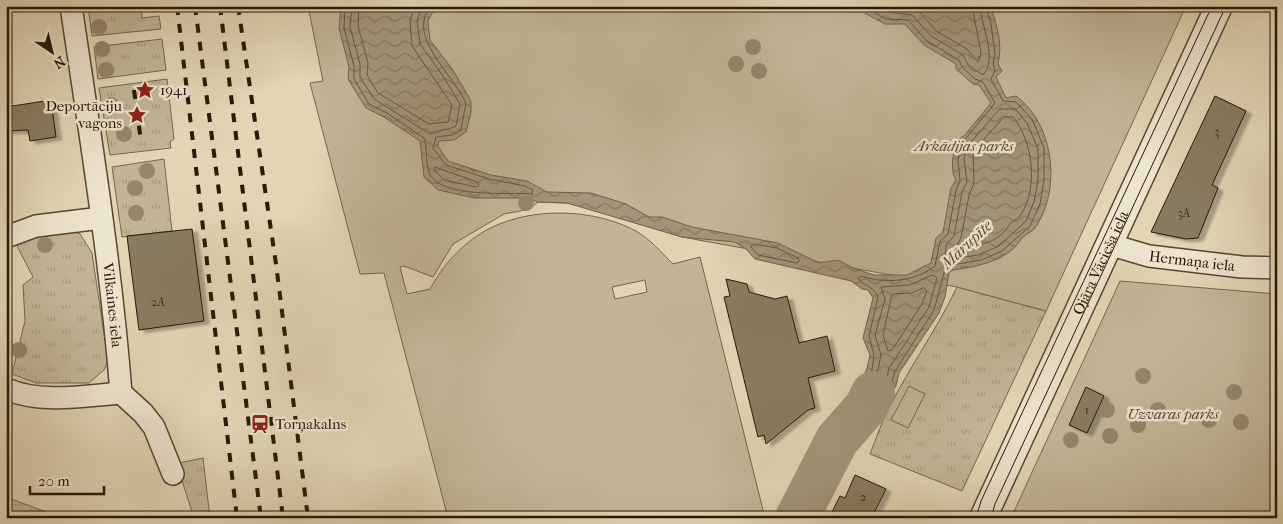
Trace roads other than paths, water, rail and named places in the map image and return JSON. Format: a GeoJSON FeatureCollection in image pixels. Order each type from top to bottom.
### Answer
{"type":"FeatureCollection","features":[{"type":"Feature","properties":{"kind":"street","name":"Vilkaines iela"},"geometry":{"type":"LineString","coordinates":[[71,6],[116,334],[121,393]]}},
{"type":"Feature","properties":{"kind":"street","name":"Ojāra Vācieša iela"},"geometry":{"type":"LineString","coordinates":[[983,518],[1219,6]]}},
{"type":"Feature","properties":{"kind":"street"},"geometry":{"type":"LineString","coordinates":[[6,236],[36,226],[101,218]]}},
{"type":"Feature","properties":{"kind":"street","name":"Hermaņa iela"},"geometry":{"type":"LineString","coordinates":[[1108,244],[1149,256],[1242,268],[1277,268]]}},
{"type":"Feature","properties":{"kind":"street"},"geometry":{"type":"LineString","coordinates":[[6,389],[18,394],[56,398],[121,393],[143,413],[154,427],[173,474]]}},
{"type":"Feature","properties":{"kind":"water"},"geometry":{"type":"Polygon","coordinates":[[[341,6],[436,6],[428,21],[430,40],[453,70],[471,101],[471,113],[466,132],[454,140],[439,141],[438,146],[448,161],[491,175],[527,181],[547,192],[591,193],[626,204],[649,217],[662,217],[692,227],[778,243],[819,263],[838,260],[853,268],[874,275],[907,275],[931,263],[936,238],[943,232],[951,188],[956,180],[952,166],[956,141],[964,136],[991,103],[979,85],[973,84],[956,69],[956,64],[924,45],[905,24],[885,24],[852,6],[990,6],[995,20],[1000,49],[998,64],[1002,71],[996,77],[1006,98],[1016,96],[1029,108],[1039,123],[1046,140],[1050,158],[1049,195],[1035,228],[1023,237],[1007,254],[977,266],[949,272],[945,297],[939,313],[899,373],[896,386],[865,436],[854,443],[844,445],[833,437],[831,431],[855,397],[867,368],[870,355],[863,338],[873,298],[868,290],[862,289],[851,281],[755,259],[747,250],[735,242],[682,237],[567,203],[538,202],[528,198],[475,198],[438,190],[424,177],[420,141],[384,117],[366,108],[348,79],[349,67],[339,28],[341,6]]]}},
{"type":"Feature","properties":{"kind":"waterway","name":"Mārupīte"},"geometry":{"type":"LineString","coordinates":[[797,518],[837,440],[866,407],[873,393]]}},
{"type":"Feature","properties":{"kind":"tram line"},"geometry":{"type":"LineString","coordinates":[[976,518],[981,501],[1212,6]]}},
{"type":"Feature","properties":{"kind":"tram line"},"geometry":{"type":"LineString","coordinates":[[991,518],[995,504],[1226,6]]}},
{"type":"Feature","properties":{"kind":"railway"},"geometry":{"type":"LineString","coordinates":[[177,6],[237,518]]}},
{"type":"Feature","properties":{"kind":"railway"},"geometry":{"type":"LineString","coordinates":[[195,6],[261,518]]}},
{"type":"Feature","properties":{"kind":"railway"},"geometry":{"type":"LineString","coordinates":[[220,6],[283,518]]}},
{"type":"Feature","properties":{"kind":"railway"},"geometry":{"type":"LineString","coordinates":[[238,6],[276,264],[308,518]]}},
{"type":"Feature","properties":{"kind":"railway"},"geometry":{"type":"LineString","coordinates":[[134,90],[141,141]]}},
{"type":"Feature","properties":{"kind":"place","name":"1941"},"geometry":{"type":"Point","coordinates":[145,90]}},
{"type":"Feature","properties":{"kind":"place","name":"Deportāciju vagons"},"geometry":{"type":"Point","coordinates":[137,115]}},
{"type":"Feature","properties":{"kind":"place","name":"Torņakalns"},"geometry":{"type":"Point","coordinates":[260,424]}},
{"type":"Feature","properties":{"kind":"park label","name":"Arkādijas parks"},"geometry":{"type":"Point","coordinates":[964,146]}},
{"type":"Feature","properties":{"kind":"park label","name":"Uzvaras parks"},"geometry":{"type":"Point","coordinates":[1173,414]}}]}
